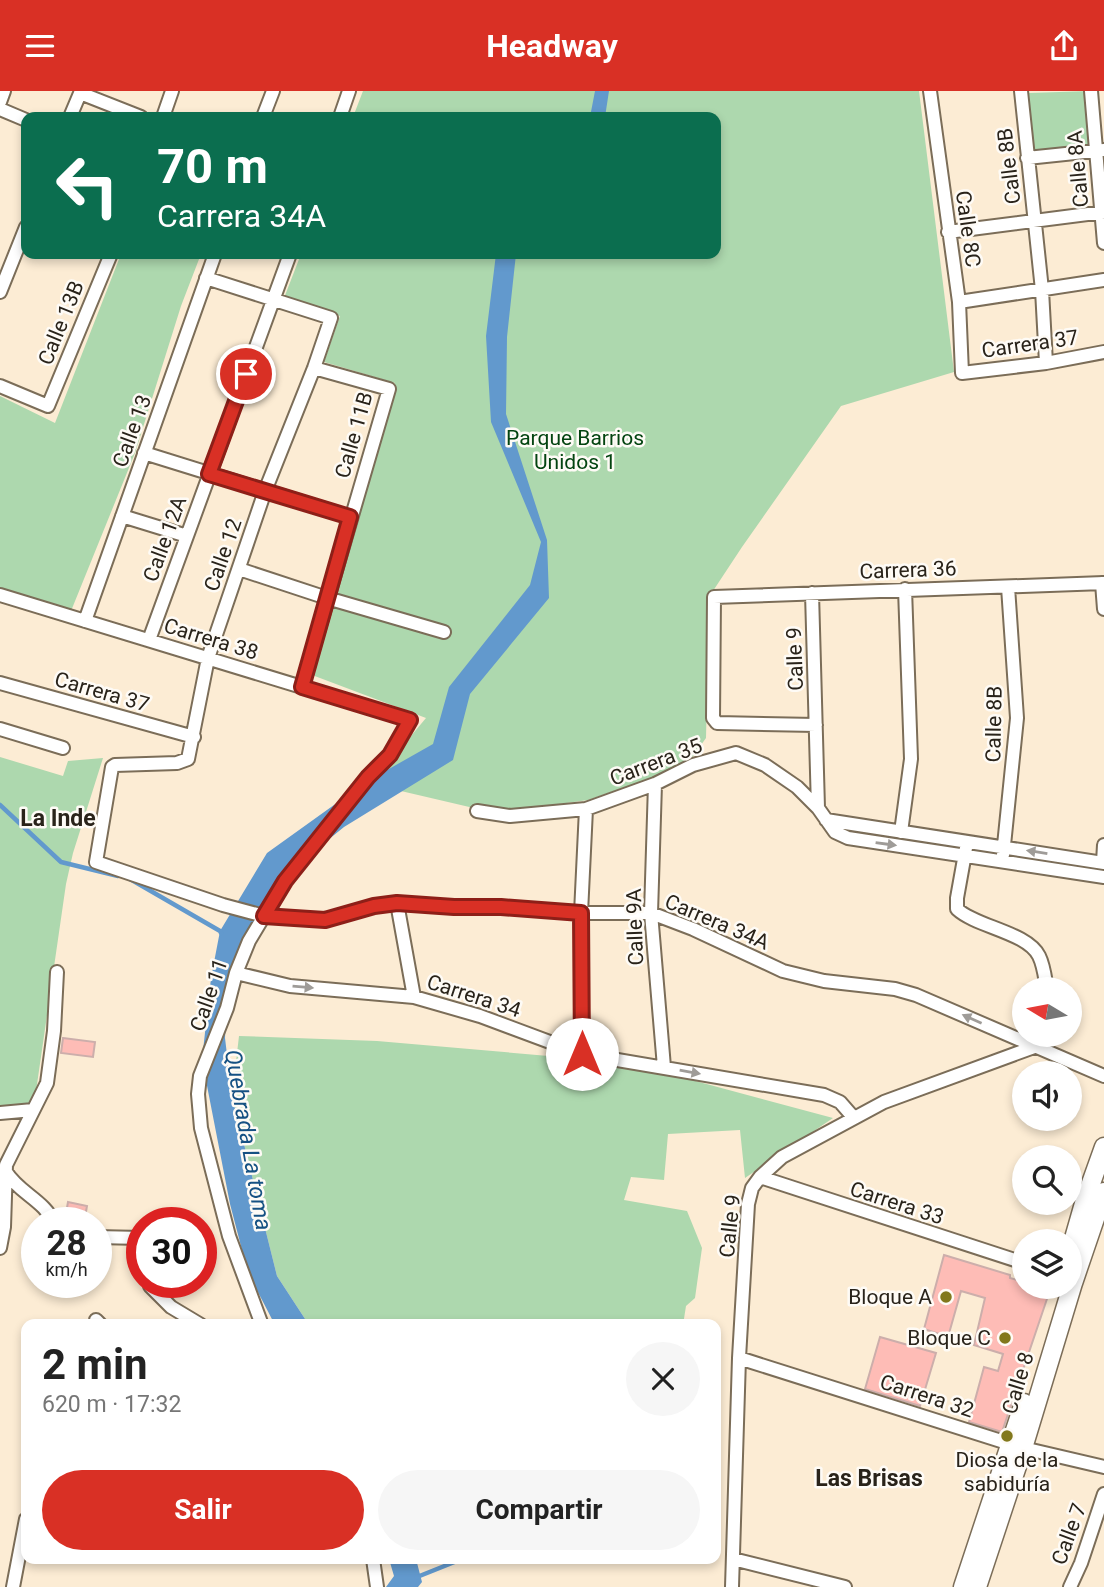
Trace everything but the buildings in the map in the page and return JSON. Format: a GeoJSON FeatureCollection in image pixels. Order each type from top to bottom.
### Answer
{"type":"FeatureCollection","features":[{"type":"Feature","properties":{"kind":"main road"},"geometry":{"type":"LineString","coordinates":[[1077,1229],[1104,1147]]}},
{"type":"Feature","properties":{"kind":"main road","name":"Calle 8"},"geometry":{"type":"LineString","coordinates":[[962,1587],[1017,1446],[1104,1192]]}},
{"type":"Feature","properties":{"kind":"main road","name":"Calle 8"},"geometry":{"type":"LineString","coordinates":[[977,1587],[1057,1299]]}},
{"type":"Feature","properties":{"kind":"street"},"geometry":{"type":"LineString","coordinates":[[0,101],[4,91]]}},
{"type":"Feature","properties":{"kind":"street"},"geometry":{"type":"LineString","coordinates":[[165,112],[172,91]]}},
{"type":"Feature","properties":{"kind":"street"},"geometry":{"type":"LineString","coordinates":[[265,112],[273,91]]}},
{"type":"Feature","properties":{"kind":"street"},"geometry":{"type":"LineString","coordinates":[[342,112],[349,91]]}},
{"type":"Feature","properties":{"kind":"street","name":"Calle 8C"},"geometry":{"type":"LineString","coordinates":[[930,91],[958,302],[962,373]]}},
{"type":"Feature","properties":{"kind":"street"},"geometry":{"type":"LineString","coordinates":[[1021,91],[1032,91]]}},
{"type":"Feature","properties":{"kind":"street","name":"Calle 8B"},"geometry":{"type":"LineString","coordinates":[[1021,91],[1042,291],[1046,363]]}},
{"type":"Feature","properties":{"kind":"street","name":"Calle 8A"},"geometry":{"type":"LineString","coordinates":[[1091,91],[1100,150],[1104,243]]}},
{"type":"Feature","properties":{"kind":"street"},"geometry":{"type":"LineString","coordinates":[[72,112],[80,92],[129,112]]}},
{"type":"Feature","properties":{"kind":"street"},"geometry":{"type":"LineString","coordinates":[[0,109],[21,118]]}},
{"type":"Feature","properties":{"kind":"street"},"geometry":{"type":"LineString","coordinates":[[1027,158],[1100,150]]}},
{"type":"Feature","properties":{"kind":"street"},"geometry":{"type":"LineString","coordinates":[[948,232],[1103,213]]}},
{"type":"Feature","properties":{"kind":"street"},"geometry":{"type":"LineString","coordinates":[[0,292],[21,240]]}},
{"type":"Feature","properties":{"kind":"street","name":"Calle 13B"},"geometry":{"type":"LineString","coordinates":[[0,386],[48,406],[109,259]]}},
{"type":"Feature","properties":{"kind":"street","name":"Calle 13"},"geometry":{"type":"LineString","coordinates":[[85,621],[213,259]]}},
{"type":"Feature","properties":{"kind":"street","name":"Calle 12A"},"geometry":{"type":"LineString","coordinates":[[149,640],[288,259]]}},
{"type":"Feature","properties":{"kind":"street"},"geometry":{"type":"LineString","coordinates":[[206,278],[273,300]]}},
{"type":"Feature","properties":{"kind":"street"},"geometry":{"type":"LineString","coordinates":[[958,302],[1104,281]]}},
{"type":"Feature","properties":{"kind":"street","name":"Calle 12"},"geometry":{"type":"LineString","coordinates":[[96,862],[112,767],[177,763],[188,759],[208,658],[265,491],[331,318],[273,300]]}},
{"type":"Feature","properties":{"kind":"street","name":"Carrera 37"},"geometry":{"type":"LineString","coordinates":[[962,373],[1046,363],[1104,352]]}},
{"type":"Feature","properties":{"kind":"street","name":"Calle 11B"},"geometry":{"type":"LineString","coordinates":[[302,687],[389,389],[314,368]]}},
{"type":"Feature","properties":{"kind":"street"},"geometry":{"type":"LineString","coordinates":[[144,453],[350,517]]}},
{"type":"Feature","properties":{"kind":"street"},"geometry":{"type":"LineString","coordinates":[[122,516],[187,537]]}},
{"type":"Feature","properties":{"kind":"street"},"geometry":{"type":"LineString","coordinates":[[239,569],[444,632]]}},
{"type":"Feature","properties":{"kind":"street"},"geometry":{"type":"LineString","coordinates":[[1103,583],[1104,609]]}},
{"type":"Feature","properties":{"kind":"street","name":"Carrera 36"},"geometry":{"type":"LineString","coordinates":[[816,725],[717,723],[713,718],[714,597],[1103,583]]}},
{"type":"Feature","properties":{"kind":"street","name":"Calle 8B"},"geometry":{"type":"LineString","coordinates":[[1002,861],[1017,718],[1008,587]]}},
{"type":"Feature","properties":{"kind":"street"},"geometry":{"type":"LineString","coordinates":[[901,832],[911,759],[905,589]]}},
{"type":"Feature","properties":{"kind":"street","name":"Calle 9"},"geometry":{"type":"LineString","coordinates":[[812,593],[818,808]]}},
{"type":"Feature","properties":{"kind":"street","name":"Carrera 38"},"geometry":{"type":"LineString","coordinates":[[0,595],[410,720]]}},
{"type":"Feature","properties":{"kind":"street","name":"Carrera 37"},"geometry":{"type":"LineString","coordinates":[[0,683],[194,737]]}},
{"type":"Feature","properties":{"kind":"street","name":"Calle 11"},"geometry":{"type":"LineString","coordinates":[[260,1319],[229,1236],[201,1128],[198,1094],[200,1076],[226,1008],[236,973],[262,916],[285,881],[368,777],[390,755],[410,720]]}},
{"type":"Feature","properties":{"kind":"street"},"geometry":{"type":"LineString","coordinates":[[0,729],[63,748]]}},
{"type":"Feature","properties":{"kind":"street","name":"Carrera 35"},"geometry":{"type":"LineString","coordinates":[[477,811],[510,816],[586,809],[655,784],[693,765],[736,753],[765,765],[797,787],[818,808],[835,832],[848,838],[1104,877]]}},
{"type":"Feature","properties":{"kind":"street","name":"Calle 9A"},"geometry":{"type":"LineString","coordinates":[[655,784],[651,913],[664,1067]]}},
{"type":"Feature","properties":{"kind":"street"},"geometry":{"type":"LineString","coordinates":[[582,1054],[581,913],[586,809]]}},
{"type":"Feature","properties":{"kind":"street"},"geometry":{"type":"LineString","coordinates":[[826,820],[1103,862],[1104,845]]}},
{"type":"Feature","properties":{"kind":"street"},"geometry":{"type":"LineString","coordinates":[[967,841],[957,909],[964,915],[1015,936],[1038,953],[1044,977]]}},
{"type":"Feature","properties":{"kind":"street","name":"Carrera 34A"},"geometry":{"type":"LineString","coordinates":[[96,862],[262,916],[325,920],[374,906],[397,903],[581,913],[651,913],[693,929],[783,971],[824,981],[895,989],[916,995],[1012,1037]]}},
{"type":"Feature","properties":{"kind":"street"},"geometry":{"type":"LineString","coordinates":[[397,903],[414,997]]}},
{"type":"Feature","properties":{"kind":"street"},"geometry":{"type":"LineString","coordinates":[[0,1248],[4,1227],[4,1168],[47,1083],[54,1031],[57,972]]}},
{"type":"Feature","properties":{"kind":"street","name":"Carrera 34"},"geometry":{"type":"LineString","coordinates":[[236,973],[290,986],[414,997],[480,1016],[582,1054],[824,1095],[840,1102],[854,1118]]}},
{"type":"Feature","properties":{"kind":"street","name":"Calle 9"},"geometry":{"type":"LineString","coordinates":[[732,1587],[739,1358],[748,1204],[752,1188],[782,1157],[884,1103],[1034,1047]]}},
{"type":"Feature","properties":{"kind":"street","name":"Carrera 34A"},"geometry":{"type":"LineString","coordinates":[[1034,1047],[1104,1076]]}},
{"type":"Feature","properties":{"kind":"street"},"geometry":{"type":"LineString","coordinates":[[0,1113],[33,1110]]}},
{"type":"Feature","properties":{"kind":"street"},"geometry":{"type":"LineString","coordinates":[[4,1168],[14,1184],[43,1207]]}},
{"type":"Feature","properties":{"kind":"street","name":"Carrera 33"},"geometry":{"type":"LineString","coordinates":[[760,1177],[1012,1259]]}},
{"type":"Feature","properties":{"kind":"street"},"geometry":{"type":"LineString","coordinates":[[163,1298],[191,1319]]}},
{"type":"Feature","properties":{"kind":"street","name":"Carrera 32"},"geometry":{"type":"LineString","coordinates":[[739,1358],[1017,1446],[1104,1467]]}},
{"type":"Feature","properties":{"kind":"street","name":"Calle 7"},"geometry":{"type":"LineString","coordinates":[[1070,1587],[1104,1494]]}},
{"type":"Feature","properties":{"kind":"street"},"geometry":{"type":"LineString","coordinates":[[0,1579],[14,1585],[21,1546]]}},
{"type":"Feature","properties":{"kind":"street"},"geometry":{"type":"LineString","coordinates":[[733,1559],[845,1587]]}},
{"type":"Feature","properties":{"kind":"street"},"geometry":{"type":"LineString","coordinates":[[374,1564],[377,1587]]}},
{"type":"Feature","properties":{"kind":"green space","name":"Parque Barrios Unidos 1"},"geometry":{"type":"Polygon","coordinates":[[[363,91],[919,91],[954,372],[841,406],[742,547],[709,597],[706,738],[689,762],[588,800],[495,813],[371,784],[426,718],[312,675],[395,383],[324,362],[340,316],[284,298],[299,259],[721,259],[721,112],[355,112],[363,91]]]}},
{"type":"Feature","properties":{"kind":"green space"},"geometry":{"type":"Polygon","coordinates":[[[1090,91],[1093,148],[1033,154],[1029,93],[1090,91]]]}},
{"type":"Feature","properties":{"kind":"green space"},"geometry":{"type":"Polygon","coordinates":[[[119,259],[199,259],[181,306],[135,453],[71,611],[0,589],[0,396],[55,423],[119,259]]]}},
{"type":"Feature","properties":{"kind":"green space"},"geometry":{"type":"Polygon","coordinates":[[[0,757],[63,776],[68,761],[103,758],[66,884],[34,1105],[0,1107],[0,757]]]}},
{"type":"Feature","properties":{"kind":"green space"},"geometry":{"type":"Polygon","coordinates":[[[239,1036],[377,1041],[583,1059],[662,1072],[833,1118],[745,1178],[740,1130],[668,1134],[664,1180],[631,1177],[624,1200],[687,1211],[702,1248],[695,1298],[686,1306],[684,1319],[305,1319],[277,1276],[232,1096],[239,1036]]]}},
{"type":"Feature","properties":{"kind":"water"},"geometry":{"type":"Polygon","coordinates":[[[595,91],[609,91],[606,112],[591,112],[595,91]]]}},
{"type":"Feature","properties":{"kind":"water"},"geometry":{"type":"Polygon","coordinates":[[[495,259],[515,259],[507,337],[506,414],[547,540],[549,598],[470,694],[453,760],[344,827],[276,882],[228,974],[225,1038],[232,1096],[277,1276],[305,1319],[272,1319],[248,1273],[230,1204],[202,1060],[211,978],[220,931],[267,853],[366,782],[433,744],[449,687],[530,585],[541,542],[491,422],[486,336],[495,259]]]}},
{"type":"Feature","properties":{"kind":"water"},"geometry":{"type":"Polygon","coordinates":[[[390,1564],[417,1564],[422,1582],[418,1587],[386,1587],[394,1576],[390,1564]]]}},
{"type":"Feature","properties":{"kind":"waterway"},"geometry":{"type":"LineString","coordinates":[[0,805],[61,862],[118,876]]}},
{"type":"Feature","properties":{"kind":"waterway"},"geometry":{"type":"LineString","coordinates":[[130,879],[221,933]]}},
{"type":"Feature","properties":{"kind":"waterway"},"geometry":{"type":"LineString","coordinates":[[417,1577],[450,1564]]}},
{"type":"Feature","properties":{"kind":"place","name":"Bloque A"},"geometry":{"type":"Point","coordinates":[946,1297]}},
{"type":"Feature","properties":{"kind":"place","name":"Bloque C"},"geometry":{"type":"Point","coordinates":[1005,1338]}},
{"type":"Feature","properties":{"kind":"place","name":"Diosa de la sabiduría"},"geometry":{"type":"Point","coordinates":[1007,1436]}},
{"type":"Feature","properties":{"kind":"district","name":"La Inde"},"geometry":{"type":"Point","coordinates":[58,818]}},
{"type":"Feature","properties":{"kind":"district","name":"Las Brisas"},"geometry":{"type":"Point","coordinates":[869,1478]}},
{"type":"Feature","properties":{"kind":"route"},"geometry":{"type":"LineString","coordinates":[[246,374],[209,474],[350,517],[302,687],[410,720],[390,755],[368,777],[285,881],[264,916],[325,920],[374,906],[397,903],[581,913],[582,1054]]}},
{"type":"Feature","properties":{"kind":"water label","name":"Quebrada La toma"},"geometry":{"type":"Point","coordinates":[248,1140]}}]}
